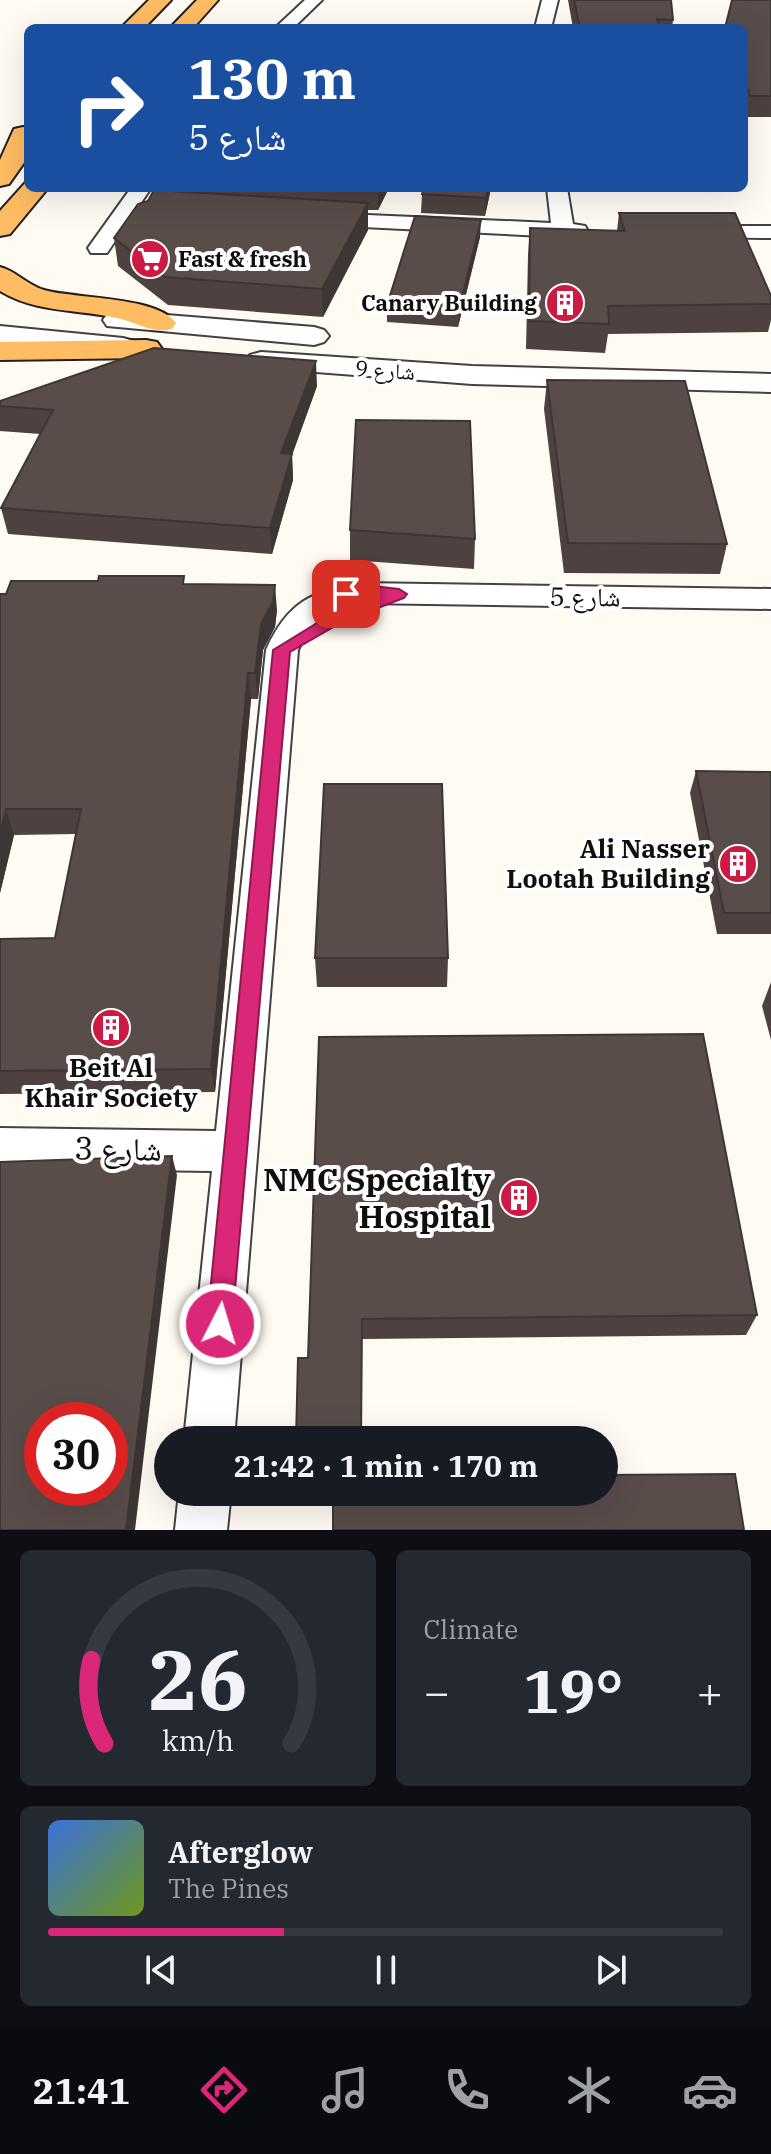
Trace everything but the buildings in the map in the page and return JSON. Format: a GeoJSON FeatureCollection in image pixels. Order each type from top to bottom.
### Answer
{"type":"FeatureCollection","features":[{"type":"Feature","properties":{"kind":"main road"},"geometry":{"type":"LineString","coordinates":[[136,24],[161,0]]}},
{"type":"Feature","properties":{"kind":"main road"},"geometry":{"type":"LineString","coordinates":[[185,24],[208,0]]}},
{"type":"Feature","properties":{"kind":"main road"},"geometry":{"type":"LineString","coordinates":[[0,158],[24,134]]}},
{"type":"Feature","properties":{"kind":"main road"},"geometry":{"type":"LineString","coordinates":[[0,178],[15,157],[24,137]]}},
{"type":"Feature","properties":{"kind":"main road"},"geometry":{"type":"LineString","coordinates":[[0,228],[32,192]]}},
{"type":"Feature","properties":{"kind":"main road"},"geometry":{"type":"LineString","coordinates":[[0,276],[14,288],[35,297],[115,308],[154,336]]}},
{"type":"Feature","properties":{"kind":"main road"},"geometry":{"type":"LineString","coordinates":[[0,351],[154,336]]}},
{"type":"Feature","properties":{"kind":"street"},"geometry":{"type":"LineString","coordinates":[[287,24],[314,0]]}},
{"type":"Feature","properties":{"kind":"street"},"geometry":{"type":"LineString","coordinates":[[544,24],[550,0]]}},
{"type":"Feature","properties":{"kind":"street"},"geometry":{"type":"LineString","coordinates":[[558,192],[563,231]]}},
{"type":"Feature","properties":{"kind":"street"},"geometry":{"type":"LineString","coordinates":[[99,248],[136,196],[161,207]]}},
{"type":"Feature","properties":{"kind":"street"},"geometry":{"type":"LineString","coordinates":[[301,217],[592,231]]}},
{"type":"Feature","properties":{"kind":"street"},"geometry":{"type":"LineString","coordinates":[[681,232],[771,232]]}},
{"type":"Feature","properties":{"kind":"street","name":"شارع 9"},"geometry":{"type":"LineString","coordinates":[[0,310],[154,336],[269,361],[472,375],[771,383]]}},
{"type":"Feature","properties":{"kind":"street","name":"شارع 9"},"geometry":{"type":"LineString","coordinates":[[0,335],[335,337]]}},
{"type":"Feature","properties":{"kind":"street"},"geometry":{"type":"LineString","coordinates":[[484,347],[619,355],[771,355]]}},
{"type":"Feature","properties":{"kind":"street","name":"شارع 5"},"geometry":{"type":"LineString","coordinates":[[210,1426],[282,650],[338,617],[399,594],[771,599]]}},
{"type":"Feature","properties":{"kind":"street","name":"شارع 3"},"geometry":{"type":"LineString","coordinates":[[0,1148],[235,1151]]}},
{"type":"Feature","properties":{"kind":"street"},"geometry":{"type":"LineString","coordinates":[[201,1530],[204,1506]]}},
{"type":"Feature","properties":{"kind":"place","name":"Fast & fresh"},"geometry":{"type":"Point","coordinates":[150,259]}},
{"type":"Feature","properties":{"kind":"place","name":"Canary Building"},"geometry":{"type":"Point","coordinates":[565,303]}},
{"type":"Feature","properties":{"kind":"place","name":"Ali Nasser Lootah Building"},"geometry":{"type":"Point","coordinates":[738,864]}},
{"type":"Feature","properties":{"kind":"place","name":"Beit Al Khair Society"},"geometry":{"type":"Point","coordinates":[111,1028]}},
{"type":"Feature","properties":{"kind":"place","name":"NMC Specialty Hospital"},"geometry":{"type":"Point","coordinates":[519,1198]}},
{"type":"Feature","properties":{"kind":"route"},"geometry":{"type":"LineString","coordinates":[[220,1324],[282,650],[338,617],[399,594],[372,591],[346,594]]}}]}
